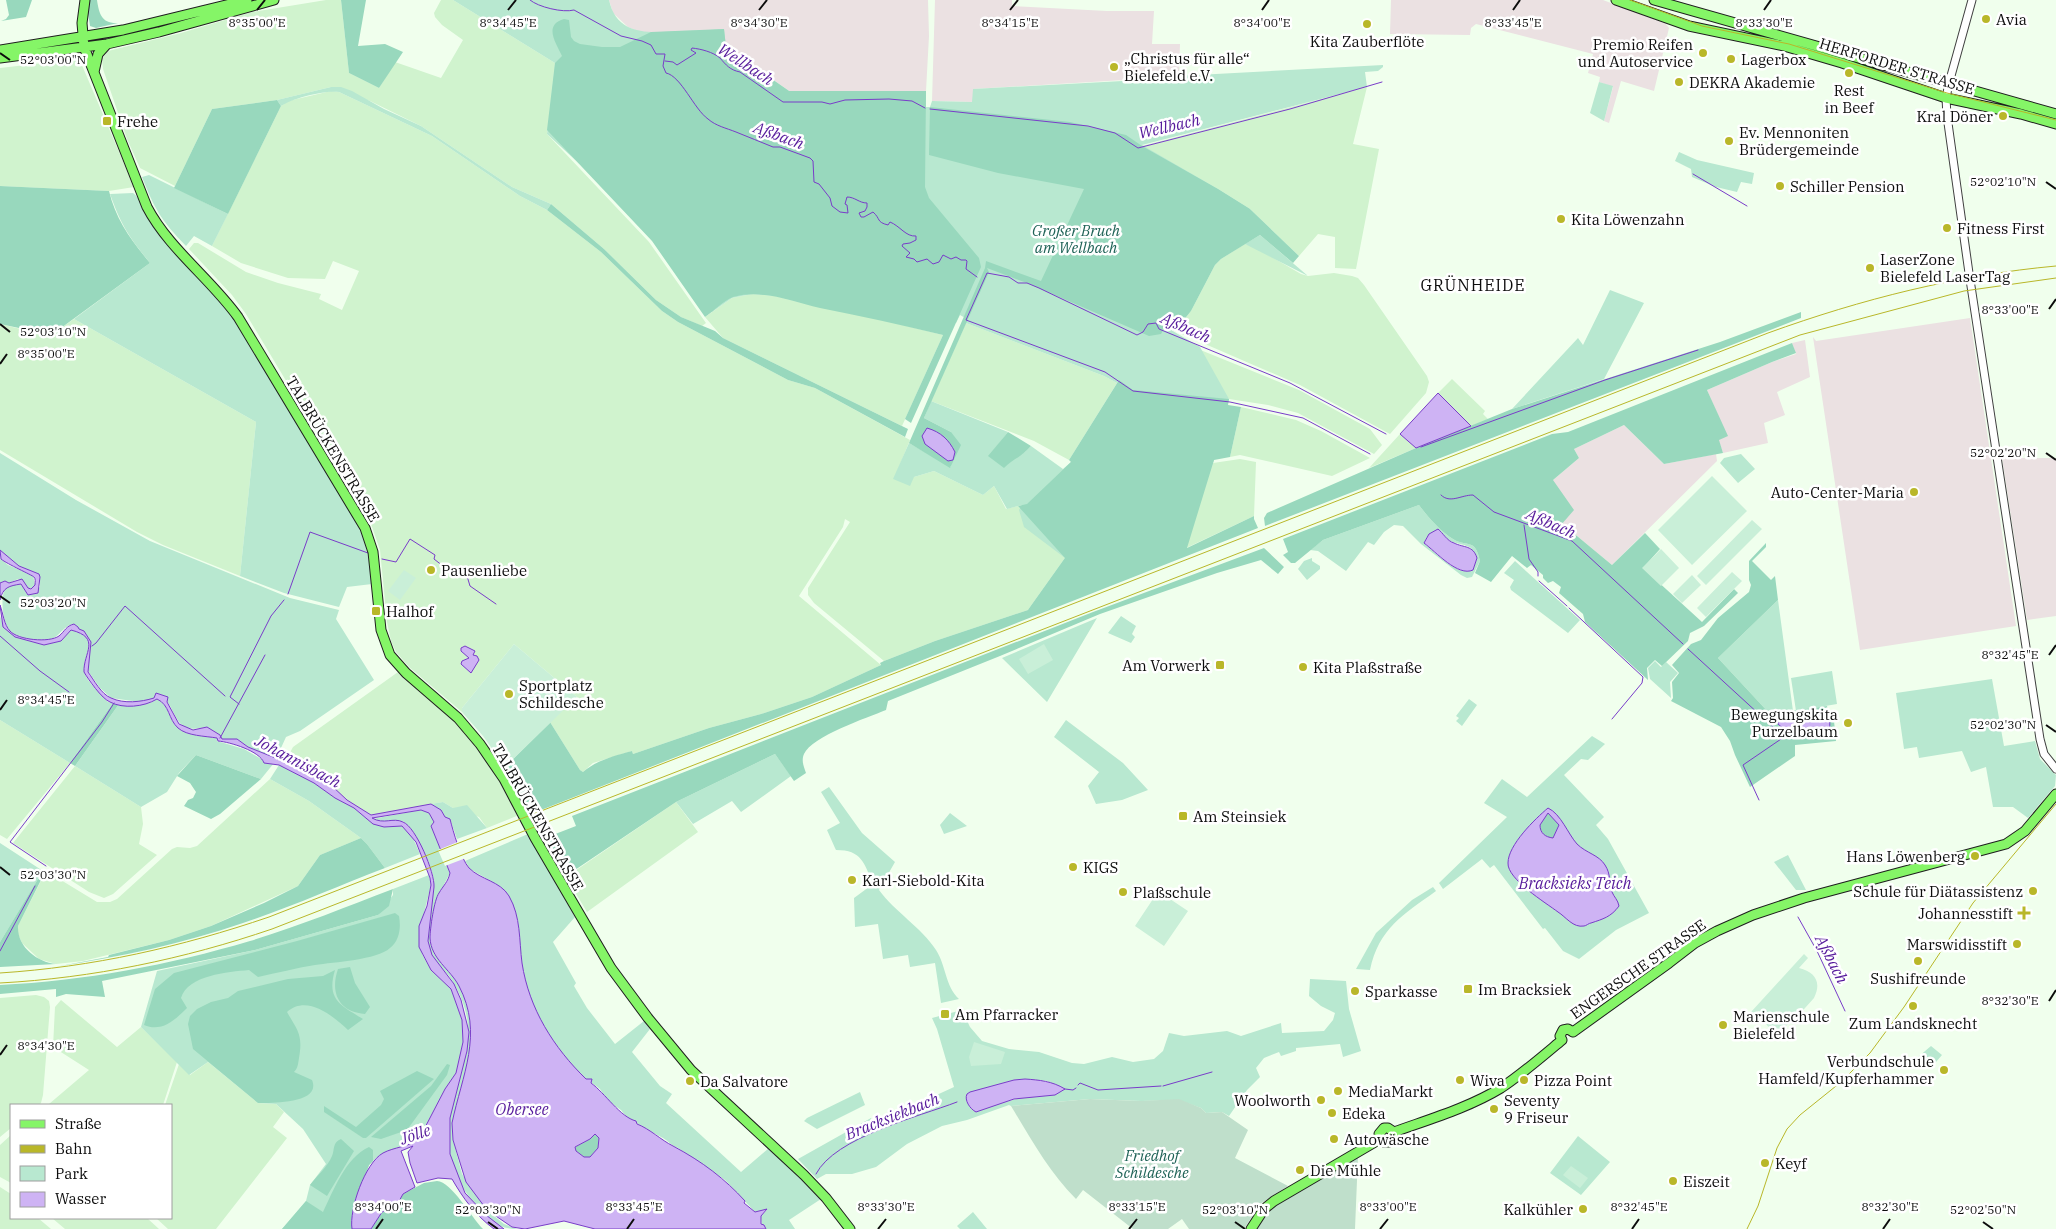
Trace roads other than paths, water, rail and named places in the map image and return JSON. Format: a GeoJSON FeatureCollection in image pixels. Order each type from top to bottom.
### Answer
{"type":"FeatureCollection","features":[{"type":"Feature","properties":{"kind":"main road"},"geometry":{"type":"LineString","coordinates":[[83,43],[82,16],[85,0]]}},
{"type":"Feature","properties":{"kind":"main road"},"geometry":{"type":"LineString","coordinates":[[0,58],[83,43],[247,0]]}},
{"type":"Feature","properties":{"kind":"main road"},"geometry":{"type":"LineString","coordinates":[[0,50],[83,43],[107,44],[159,32],[274,0]]}},
{"type":"Feature","properties":{"kind":"main road","name":"HERFORDER STRASSE"},"geometry":{"type":"LineString","coordinates":[[1616,0],[1678,23],[1730,36],[1784,46],[1842,63],[1946,98],[2021,114],[2056,124]]}},
{"type":"Feature","properties":{"kind":"main road","name":"HERFORDER STRASSE"},"geometry":{"type":"LineString","coordinates":[[1654,0],[2056,114]]}},
{"type":"Feature","properties":{"kind":"main road","name":"TALBRÜCKENSTRASSE"},"geometry":{"type":"LineString","coordinates":[[83,43],[153,219],[238,317],[365,528],[373,552],[381,630],[390,655],[406,673],[458,718],[484,750],[504,779],[535,838],[611,968],[650,1021],[691,1070],[804,1175],[826,1198],[850,1229]]}},
{"type":"Feature","properties":{"kind":"main road"},"geometry":{"type":"LineString","coordinates":[[94,72],[98,54],[107,44]]}},
{"type":"Feature","properties":{"kind":"main road","name":"ENGERSCHE STRASSE"},"geometry":{"type":"LineString","coordinates":[[1251,1229],[1264,1209],[1274,1201],[1380,1138],[1384,1142],[1389,1142],[1393,1139],[1394,1132],[1464,1106],[1492,1093],[1562,1040],[1567,1042],[1571,1040],[1572,1032],[1675,959],[1695,942],[1753,915],[1810,897],[2006,844],[2025,831],[2056,794]]}},
{"type":"Feature","properties":{"kind":"street"},"geometry":{"type":"LineString","coordinates":[[1972,0],[1949,83],[1946,98],[1947,116],[2030,677],[2042,747],[2056,769]]}},
{"type":"Feature","properties":{"kind":"street"},"geometry":{"type":"LineString","coordinates":[[2046,756],[2056,761]]}},
{"type":"Feature","properties":{"kind":"water"},"geometry":{"type":"Polygon","coordinates":[[[1438,393],[1471,426],[1416,448],[1400,434],[1438,393]]]}},
{"type":"Feature","properties":{"kind":"water"},"geometry":{"type":"Polygon","coordinates":[[[927,428],[940,434],[947,440],[955,452],[953,460],[948,461],[925,444],[922,436],[927,428]]]}},
{"type":"Feature","properties":{"kind":"water"},"geometry":{"type":"Polygon","coordinates":[[[1438,529],[1447,539],[1473,551],[1477,558],[1473,570],[1467,571],[1454,567],[1424,543],[1429,534],[1438,529]]]}},
{"type":"Feature","properties":{"kind":"water"},"geometry":{"type":"Polygon","coordinates":[[[0,550],[19,566],[39,574],[38,593],[28,595],[21,584],[5,590],[0,600],[0,583],[5,581],[9,583],[22,579],[28,588],[31,589],[35,585],[35,578],[1,559],[0,550]]]}},
{"type":"Feature","properties":{"kind":"water","name":"Obersee"},"geometry":{"type":"Polygon","coordinates":[[[0,605],[8,628],[20,637],[34,640],[54,638],[74,624],[84,631],[91,642],[88,672],[107,696],[127,702],[154,698],[156,693],[168,697],[167,702],[179,724],[193,730],[207,727],[220,735],[222,739],[237,739],[248,747],[298,767],[332,786],[347,800],[371,815],[431,804],[441,810],[445,817],[450,819],[460,852],[469,868],[501,887],[513,904],[518,920],[525,980],[530,996],[545,1027],[563,1054],[586,1079],[592,1079],[591,1083],[624,1115],[713,1171],[730,1185],[745,1201],[744,1203],[755,1212],[767,1209],[761,1216],[761,1224],[766,1229],[595,1229],[564,1221],[525,1229],[512,1227],[487,1210],[466,1182],[453,1140],[452,1123],[469,1054],[470,1021],[459,986],[437,958],[431,945],[430,938],[435,902],[450,873],[431,826],[434,822],[429,813],[421,810],[372,818],[381,821],[396,820],[408,826],[424,851],[431,872],[434,887],[428,941],[432,955],[454,984],[461,1000],[469,1032],[467,1051],[450,1118],[450,1154],[465,1193],[486,1215],[504,1229],[494,1229],[481,1218],[465,1199],[452,1179],[438,1178],[417,1183],[408,1152],[413,1146],[401,1151],[415,1187],[403,1194],[398,1203],[392,1208],[382,1212],[371,1229],[352,1229],[353,1210],[364,1176],[376,1158],[383,1153],[411,1144],[419,1139],[445,1089],[456,1073],[463,1042],[462,1020],[451,989],[431,970],[419,947],[419,926],[427,906],[431,885],[416,842],[402,826],[384,827],[373,824],[354,808],[335,798],[314,783],[279,765],[264,763],[251,751],[237,745],[218,741],[217,738],[182,731],[172,721],[167,708],[157,699],[146,704],[134,706],[121,706],[107,700],[96,689],[84,672],[89,647],[86,637],[80,633],[71,630],[61,641],[44,645],[15,637],[3,627],[0,605]],[[595,1134],[575,1147],[576,1151],[584,1157],[590,1157],[598,1148],[599,1138],[595,1134]]]}},
{"type":"Feature","properties":{"kind":"water"},"geometry":{"type":"Polygon","coordinates":[[[465,646],[475,651],[473,655],[477,656],[479,660],[471,673],[461,664],[462,661],[469,658],[461,651],[461,648],[465,646]]]}},
{"type":"Feature","properties":{"kind":"water"},"geometry":{"type":"Polygon","coordinates":[[[1805,712],[1827,718],[1830,726],[1828,733],[1802,736],[1789,732],[1778,724],[1781,715],[1805,712]]]}},
{"type":"Feature","properties":{"kind":"water","name":"Bracksieks Teich"},"geometry":{"type":"Polygon","coordinates":[[[1548,808],[1561,819],[1577,844],[1605,865],[1612,892],[1619,906],[1603,919],[1585,926],[1570,922],[1528,890],[1509,869],[1509,856],[1512,848],[1530,825],[1548,808]],[[1548,813],[1540,825],[1544,834],[1553,838],[1559,825],[1548,813]]]}},
{"type":"Feature","properties":{"kind":"water"},"geometry":{"type":"Polygon","coordinates":[[[1014,1080],[1040,1080],[1065,1089],[1055,1095],[1014,1099],[976,1112],[967,1102],[966,1096],[970,1092],[1014,1080]]]}},
{"type":"Feature","properties":{"kind":"waterway","name":"Aßbach"},"geometry":{"type":"LineString","coordinates":[[530,0],[551,9],[574,10],[621,36],[651,45],[656,54],[665,54],[663,66],[666,73],[672,75],[677,80],[698,108],[711,121],[721,127],[773,147],[780,147],[810,158],[813,161],[814,182],[819,184],[830,198],[832,206],[840,212],[848,213],[847,205],[845,204],[847,197],[852,198],[867,203],[865,211],[859,213],[861,217],[873,212],[882,223],[888,225],[890,222],[909,235],[916,236],[916,240],[902,246],[910,253],[906,257],[917,262],[927,259],[933,264],[939,262],[943,255],[951,259],[956,257],[966,260],[966,269],[977,277]]}},
{"type":"Feature","properties":{"kind":"waterway","name":"Wellbach"},"geometry":{"type":"LineString","coordinates":[[665,61],[673,62],[677,65],[696,53],[691,50],[692,48],[707,51],[720,58],[731,69],[740,72],[783,102],[822,102],[830,104],[845,100],[889,99],[912,101],[925,108]]}},
{"type":"Feature","properties":{"kind":"waterway","name":"Wellbach"},"geometry":{"type":"LineString","coordinates":[[930,109],[1088,126],[1115,133],[1138,148],[1290,109],[1382,82]]}},
{"type":"Feature","properties":{"kind":"waterway","name":"Wellbach"},"geometry":{"type":"LineString","coordinates":[[1693,174],[1747,206]]}},
{"type":"Feature","properties":{"kind":"waterway"},"geometry":{"type":"LineString","coordinates":[[1370,454],[1303,418],[1230,402],[1133,391],[1105,372],[966,320],[987,273],[1009,277],[1018,283],[1027,283],[1039,288],[1137,335],[1143,332],[1148,324],[1156,323],[1159,329],[1290,383],[1386,434]]}},
{"type":"Feature","properties":{"kind":"waterway"},"geometry":{"type":"LineString","coordinates":[[1421,447],[1605,380],[1698,350]]}},
{"type":"Feature","properties":{"kind":"waterway","name":"Aßbach"},"geometry":{"type":"LineString","coordinates":[[1441,495],[1448,499],[1473,495],[1494,512],[1572,541],[1683,644]]}},
{"type":"Feature","properties":{"kind":"waterway"},"geometry":{"type":"LineString","coordinates":[[1524,525],[1529,559],[1538,572],[1538,576]]}},
{"type":"Feature","properties":{"kind":"waterway"},"geometry":{"type":"LineString","coordinates":[[288,594],[310,532],[368,553]]}},
{"type":"Feature","properties":{"kind":"waterway"},"geometry":{"type":"LineString","coordinates":[[382,559],[396,562],[410,539],[435,555],[434,559],[457,577],[467,576],[470,586],[496,604]]}},
{"type":"Feature","properties":{"kind":"waterway"},"geometry":{"type":"LineString","coordinates":[[1539,581],[1567,606]]}},
{"type":"Feature","properties":{"kind":"waterway"},"geometry":{"type":"LineString","coordinates":[[239,704],[230,697],[271,616],[284,600]]}},
{"type":"Feature","properties":{"kind":"waterway"},"geometry":{"type":"LineString","coordinates":[[92,646],[125,606],[225,696]]}},
{"type":"Feature","properties":{"kind":"waterway"},"geometry":{"type":"LineString","coordinates":[[1569,608],[1643,677],[1642,683],[1612,719]]}},
{"type":"Feature","properties":{"kind":"waterway"},"geometry":{"type":"LineString","coordinates":[[0,636],[40,671],[69,692]]}},
{"type":"Feature","properties":{"kind":"waterway","name":"Aßbach"},"geometry":{"type":"LineString","coordinates":[[1688,649],[1784,737],[1743,765],[1759,800]]}},
{"type":"Feature","properties":{"kind":"waterway"},"geometry":{"type":"LineString","coordinates":[[220,738],[265,655]]}},
{"type":"Feature","properties":{"kind":"waterway"},"geometry":{"type":"LineString","coordinates":[[46,866],[10,842],[102,722],[114,703]]}},
{"type":"Feature","properties":{"kind":"waterway"},"geometry":{"type":"LineString","coordinates":[[0,951],[35,886]]}},
{"type":"Feature","properties":{"kind":"waterway","name":"Aßbach"},"geometry":{"type":"LineString","coordinates":[[1798,917],[1817,951],[1845,1011]]}},
{"type":"Feature","properties":{"kind":"waterway","name":"Bracksiekbach"},"geometry":{"type":"LineString","coordinates":[[1163,1086],[1212,1072]]}},
{"type":"Feature","properties":{"kind":"waterway","name":"Bracksiekbach"},"geometry":{"type":"LineString","coordinates":[[1078,1085],[1080,1083],[1098,1090],[1161,1086]]}},
{"type":"Feature","properties":{"kind":"waterway","name":"Bracksiekbach"},"geometry":{"type":"LineString","coordinates":[[1065,1089],[1073,1090],[1076,1088]]}},
{"type":"Feature","properties":{"kind":"waterway","name":"Bracksiekbach"},"geometry":{"type":"LineString","coordinates":[[816,1174],[826,1161],[841,1149],[859,1139],[957,1102]]}},
{"type":"Feature","properties":{"kind":"tram line"},"geometry":{"type":"LineString","coordinates":[[1630,0],[1702,26],[1789,44],[1947,93],[2056,120]]}},
{"type":"Feature","properties":{"kind":"tram line"},"geometry":{"type":"LineString","coordinates":[[1747,1229],[1758,1206],[1777,1148],[1787,1129],[1800,1115],[1841,1082],[1870,1053],[1904,1007],[1973,903],[2056,804]]}},
{"type":"Feature","properties":{"kind":"railway"},"geometry":{"type":"LineString","coordinates":[[0,973],[103,961],[203,938],[269,917],[1768,333],[1839,309],[1910,290],[1982,275],[2056,266]]}},
{"type":"Feature","properties":{"kind":"railway"},"geometry":{"type":"LineString","coordinates":[[0,983],[104,972],[172,958],[272,929],[1800,335],[1964,291],[2056,278]]}},
{"type":"Feature","properties":{"kind":"place","name":"Avia"},"geometry":{"type":"Point","coordinates":[1986,19]}},
{"type":"Feature","properties":{"kind":"place","name":"Kita Zauberflöte"},"geometry":{"type":"Point","coordinates":[1367,24]}},
{"type":"Feature","properties":{"kind":"place","name":"Premio Reifen und Autoservice"},"geometry":{"type":"Point","coordinates":[1703,53]}},
{"type":"Feature","properties":{"kind":"place","name":"Lagerbox"},"geometry":{"type":"Point","coordinates":[1731,59]}},
{"type":"Feature","properties":{"kind":"place","name":"„Christus für alle“ Bielefeld e.V."},"geometry":{"type":"Point","coordinates":[1114,67]}},
{"type":"Feature","properties":{"kind":"place","name":"Rest in Beef"},"geometry":{"type":"Point","coordinates":[1849,73]}},
{"type":"Feature","properties":{"kind":"place","name":"DEKRA Akademie"},"geometry":{"type":"Point","coordinates":[1679,82]}},
{"type":"Feature","properties":{"kind":"place","name":"Kral Döner"},"geometry":{"type":"Point","coordinates":[2003,116]}},
{"type":"Feature","properties":{"kind":"place","name":"Frehe"},"geometry":{"type":"Point","coordinates":[107,121]}},
{"type":"Feature","properties":{"kind":"place","name":"Ev. Mennoniten Brüdergemeinde"},"geometry":{"type":"Point","coordinates":[1729,141]}},
{"type":"Feature","properties":{"kind":"place","name":"Schiller Pension"},"geometry":{"type":"Point","coordinates":[1780,186]}},
{"type":"Feature","properties":{"kind":"place","name":"Kita Löwenzahn"},"geometry":{"type":"Point","coordinates":[1561,219]}},
{"type":"Feature","properties":{"kind":"place","name":"Fitness First"},"geometry":{"type":"Point","coordinates":[1947,228]}},
{"type":"Feature","properties":{"kind":"place","name":"LaserZone Bielefeld LaserTag"},"geometry":{"type":"Point","coordinates":[1870,268]}},
{"type":"Feature","properties":{"kind":"place","name":"Auto-Center-Maria"},"geometry":{"type":"Point","coordinates":[1914,492]}},
{"type":"Feature","properties":{"kind":"place","name":"Pausenliebe"},"geometry":{"type":"Point","coordinates":[431,570]}},
{"type":"Feature","properties":{"kind":"place","name":"Halhof"},"geometry":{"type":"Point","coordinates":[376,611]}},
{"type":"Feature","properties":{"kind":"place","name":"Am Vorwerk"},"geometry":{"type":"Point","coordinates":[1220,665]}},
{"type":"Feature","properties":{"kind":"place","name":"Kita Plaßstraße"},"geometry":{"type":"Point","coordinates":[1303,667]}},
{"type":"Feature","properties":{"kind":"place","name":"Sportplatz Schildesche"},"geometry":{"type":"Point","coordinates":[509,694]}},
{"type":"Feature","properties":{"kind":"place","name":"Bewegungskita Purzelbaum"},"geometry":{"type":"Point","coordinates":[1848,723]}},
{"type":"Feature","properties":{"kind":"place","name":"Am Steinsiek"},"geometry":{"type":"Point","coordinates":[1183,816]}},
{"type":"Feature","properties":{"kind":"place","name":"Hans Löwenberg"},"geometry":{"type":"Point","coordinates":[1975,856]}},
{"type":"Feature","properties":{"kind":"place","name":"KIGS"},"geometry":{"type":"Point","coordinates":[1073,867]}},
{"type":"Feature","properties":{"kind":"place","name":"Karl-Siebold-Kita"},"geometry":{"type":"Point","coordinates":[852,880]}},
{"type":"Feature","properties":{"kind":"place","name":"Schule für Diätassistenz"},"geometry":{"type":"Point","coordinates":[2033,891]}},
{"type":"Feature","properties":{"kind":"place","name":"Plaßschule"},"geometry":{"type":"Point","coordinates":[1123,892]}},
{"type":"Feature","properties":{"kind":"place","name":"Johannesstift"},"geometry":{"type":"Point","coordinates":[2024,913]}},
{"type":"Feature","properties":{"kind":"place","name":"Marswidisstift"},"geometry":{"type":"Point","coordinates":[2017,944]}},
{"type":"Feature","properties":{"kind":"place","name":"Sushifreunde"},"geometry":{"type":"Point","coordinates":[1918,961]}},
{"type":"Feature","properties":{"kind":"place","name":"Im Bracksiek"},"geometry":{"type":"Point","coordinates":[1468,989]}},
{"type":"Feature","properties":{"kind":"place","name":"Sparkasse"},"geometry":{"type":"Point","coordinates":[1355,991]}},
{"type":"Feature","properties":{"kind":"place","name":"Zum Landsknecht"},"geometry":{"type":"Point","coordinates":[1913,1006]}},
{"type":"Feature","properties":{"kind":"place","name":"Am Pfarracker"},"geometry":{"type":"Point","coordinates":[945,1014]}},
{"type":"Feature","properties":{"kind":"place","name":"Marienschule Bielefeld"},"geometry":{"type":"Point","coordinates":[1723,1025]}},
{"type":"Feature","properties":{"kind":"place","name":"Verbundschule Hamfeld/Kupferhammer"},"geometry":{"type":"Point","coordinates":[1944,1070]}},
{"type":"Feature","properties":{"kind":"place","name":"Wiva"},"geometry":{"type":"Point","coordinates":[1460,1080]}},
{"type":"Feature","properties":{"kind":"place","name":"Pizza Point"},"geometry":{"type":"Point","coordinates":[1524,1080]}},
{"type":"Feature","properties":{"kind":"place","name":"Da Salvatore"},"geometry":{"type":"Point","coordinates":[690,1081]}},
{"type":"Feature","properties":{"kind":"place","name":"MediaMarkt"},"geometry":{"type":"Point","coordinates":[1338,1091]}},
{"type":"Feature","properties":{"kind":"place","name":"Woolworth"},"geometry":{"type":"Point","coordinates":[1321,1100]}},
{"type":"Feature","properties":{"kind":"place","name":"Seventy 9 Friseur"},"geometry":{"type":"Point","coordinates":[1494,1109]}},
{"type":"Feature","properties":{"kind":"place","name":"Edeka"},"geometry":{"type":"Point","coordinates":[1332,1113]}},
{"type":"Feature","properties":{"kind":"place","name":"Autowäsche"},"geometry":{"type":"Point","coordinates":[1334,1139]}},
{"type":"Feature","properties":{"kind":"place","name":"Keyf"},"geometry":{"type":"Point","coordinates":[1765,1163]}},
{"type":"Feature","properties":{"kind":"place","name":"Die Mühle"},"geometry":{"type":"Point","coordinates":[1300,1170]}},
{"type":"Feature","properties":{"kind":"place","name":"Eiszeit"},"geometry":{"type":"Point","coordinates":[1673,1181]}},
{"type":"Feature","properties":{"kind":"place","name":"Kalkühler"},"geometry":{"type":"Point","coordinates":[1583,1209]}},
{"type":"Feature","properties":{"kind":"district","name":"GRÜNHEIDE"},"geometry":{"type":"Point","coordinates":[1473,285]}},
{"type":"Feature","properties":{"kind":"park label","name":"Großer Bruch am Wellbach"},"geometry":{"type":"Point","coordinates":[1076,238]}},
{"type":"Feature","properties":{"kind":"park label","name":"Friedhof Schildesche"},"geometry":{"type":"Point","coordinates":[1152,1164]}},
{"type":"Feature","properties":{"kind":"water label","name":"Johannisbach"},"geometry":{"type":"Point","coordinates":[298,761]}},
{"type":"Feature","properties":{"kind":"water label","name":"Jölle"},"geometry":{"type":"Point","coordinates":[415,1134]}}]}
